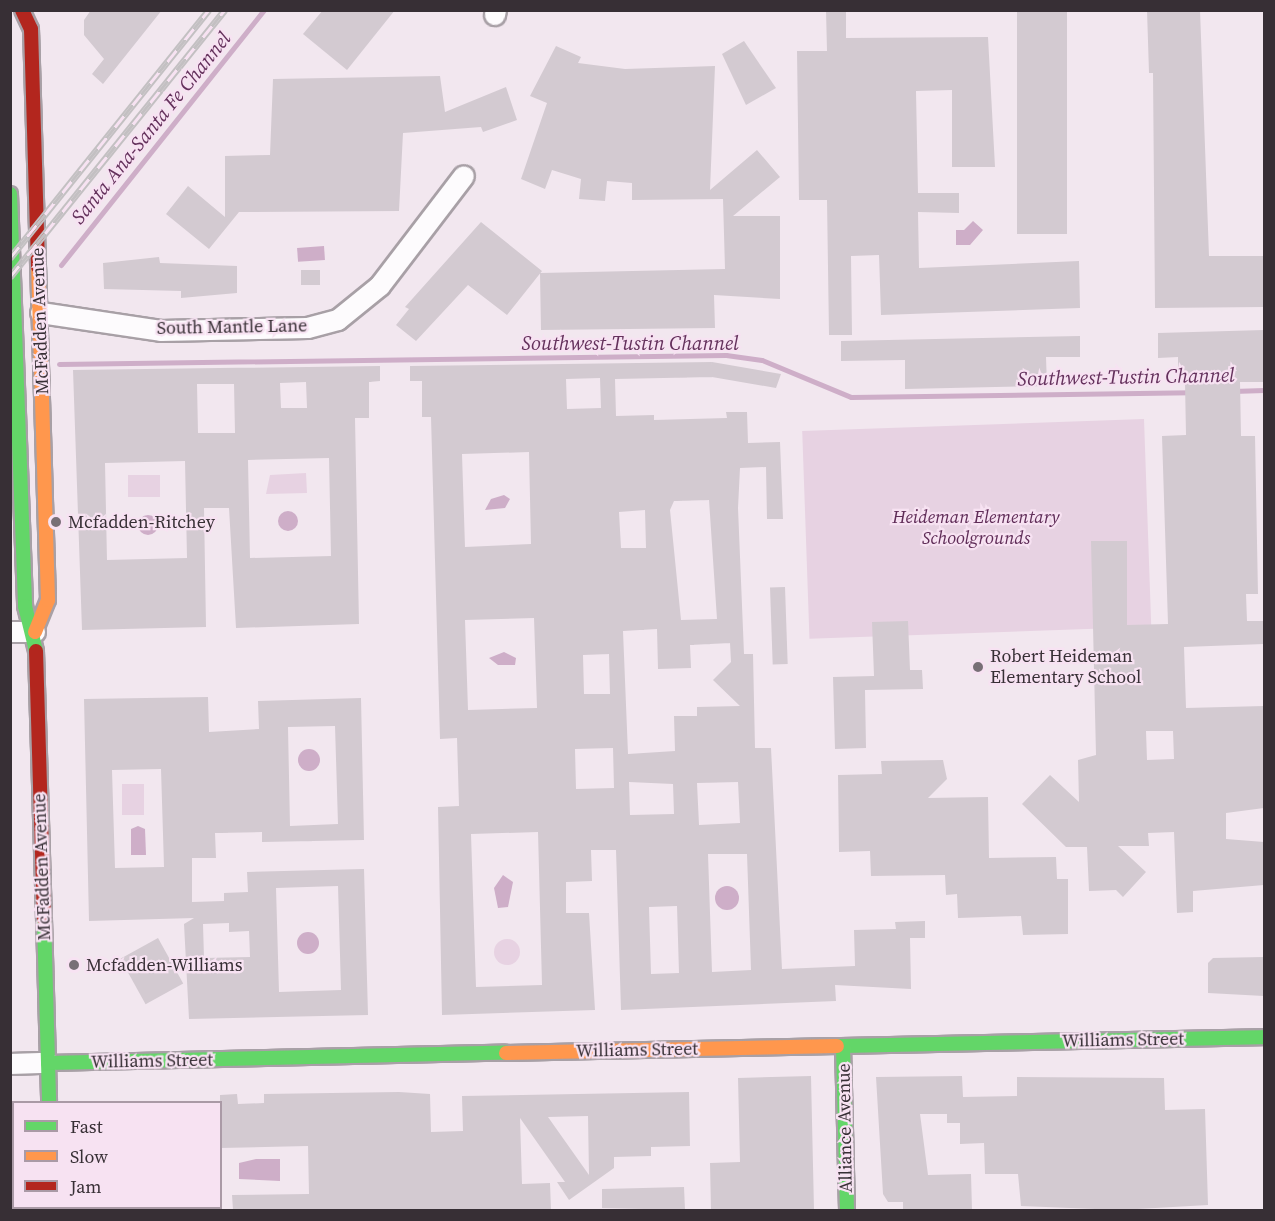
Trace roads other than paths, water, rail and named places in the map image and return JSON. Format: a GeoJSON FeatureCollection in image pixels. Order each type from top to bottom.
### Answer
{"type":"FeatureCollection","features":[{"type":"Feature","properties":{"kind":"main road"},"geometry":{"type":"LineString","coordinates":[[10,20],[16,10]]}},
{"type":"Feature","properties":{"kind":"main road","name":"McFadden Avenue"},"geometry":{"type":"LineString","coordinates":[[22,10],[32,29],[48,604],[35,632]]}},
{"type":"Feature","properties":{"kind":"main road","name":"McFadden Avenue"},"geometry":{"type":"LineString","coordinates":[[10,194],[25,606],[35,632],[49,1101]]}},
{"type":"Feature","properties":{"kind":"main road","name":"Williams Street"},"geometry":{"type":"LineString","coordinates":[[48,1063],[1264,1037]]}},
{"type":"Feature","properties":{"kind":"main road","name":"Alliance Avenue"},"geometry":{"type":"LineString","coordinates":[[843,1046],[847,1210]]}},
{"type":"Feature","properties":{"kind":"street","name":"South Mantle Lane"},"geometry":{"type":"LineString","coordinates":[[41,313],[161,331],[308,328],[338,320],[380,286],[464,176]]}},
{"type":"Feature","properties":{"kind":"street"},"geometry":{"type":"LineString","coordinates":[[10,632],[35,632]]}},
{"type":"Feature","properties":{"kind":"street","name":"Williams Street"},"geometry":{"type":"LineString","coordinates":[[10,1064],[48,1063]]}},
{"type":"Feature","properties":{"kind":"waterway","name":"Santa Ana-Santa Fe Channel"},"geometry":{"type":"LineString","coordinates":[[61,265],[264,10]]}},
{"type":"Feature","properties":{"kind":"waterway","name":"Southwest-Tustin Channel"},"geometry":{"type":"LineString","coordinates":[[59,364],[726,355],[762,360],[851,397],[1191,392]]}},
{"type":"Feature","properties":{"kind":"waterway","name":"Southwest-Tustin Channel"},"geometry":{"type":"LineString","coordinates":[[1233,391],[1264,390]]}},
{"type":"Feature","properties":{"kind":"railway"},"geometry":{"type":"LineString","coordinates":[[10,258],[209,10]]}},
{"type":"Feature","properties":{"kind":"railway"},"geometry":{"type":"LineString","coordinates":[[10,277],[225,10]]}},
{"type":"Feature","properties":{"kind":"place","name":"Mcfadden-Ritchey"},"geometry":{"type":"Point","coordinates":[56,522]}},
{"type":"Feature","properties":{"kind":"place","name":"Robert Heideman Elementary School"},"geometry":{"type":"Point","coordinates":[978,667]}},
{"type":"Feature","properties":{"kind":"place","name":"Mcfadden-Williams"},"geometry":{"type":"Point","coordinates":[74,965]}},
{"type":"Feature","properties":{"kind":"park label","name":"Heideman Elementary Schoolgrounds"},"geometry":{"type":"Point","coordinates":[976,528]}}]}
